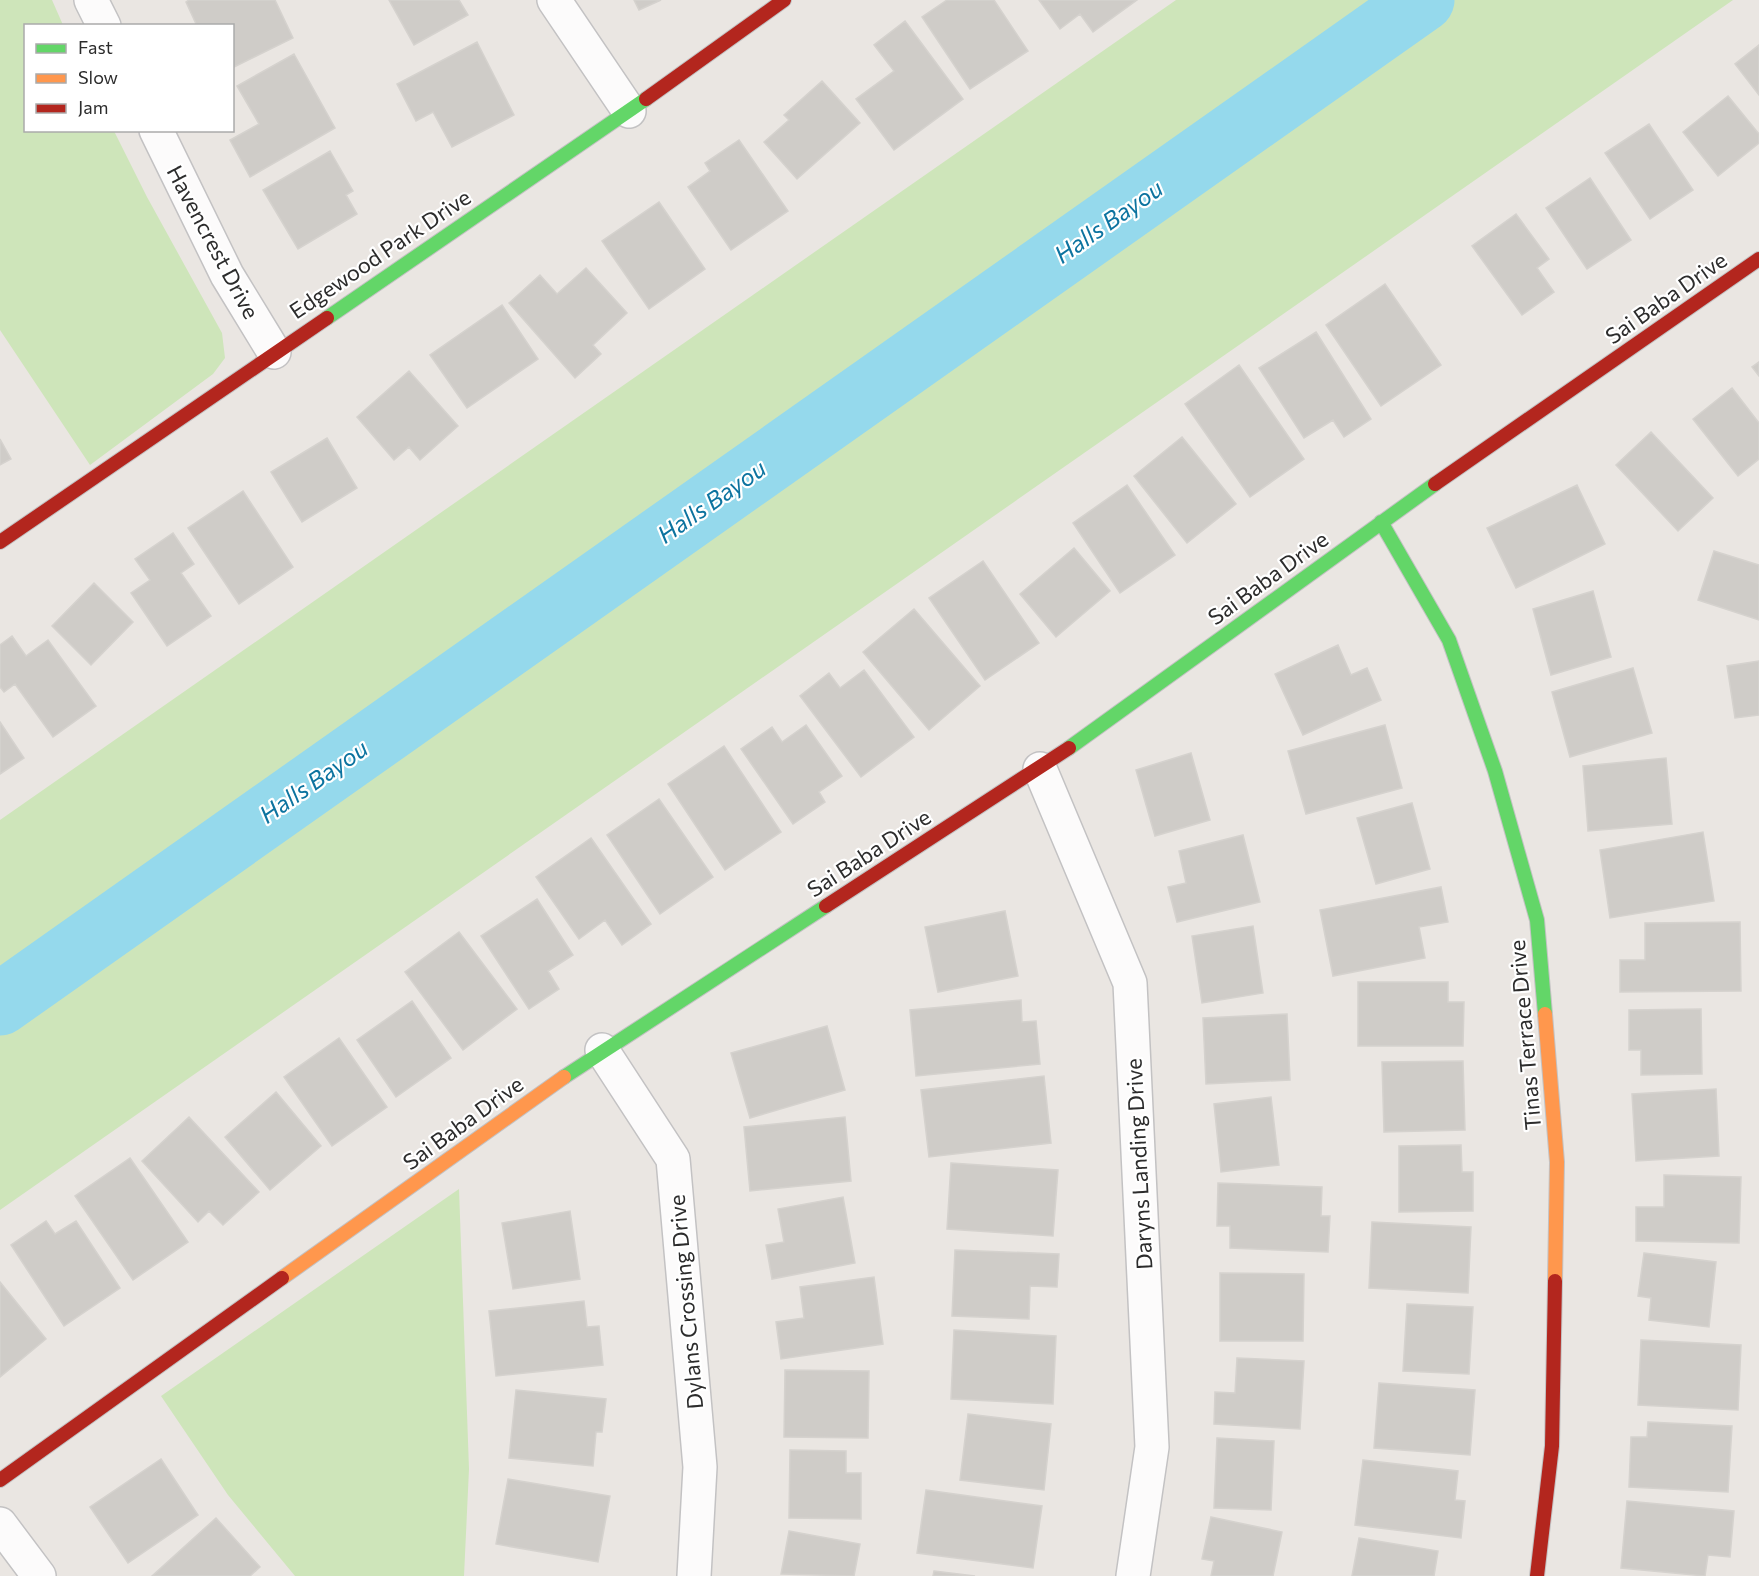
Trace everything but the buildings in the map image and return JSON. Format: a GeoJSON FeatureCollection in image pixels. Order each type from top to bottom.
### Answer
{"type":"FeatureCollection","features":[{"type":"Feature","properties":{"kind":"street"},"geometry":{"type":"LineString","coordinates":[[91,0],[103,24]]}},
{"type":"Feature","properties":{"kind":"street"},"geometry":{"type":"LineString","coordinates":[[554,0],[629,111]]}},
{"type":"Feature","properties":{"kind":"street","name":"Edgewood Park Drive"},"geometry":{"type":"LineString","coordinates":[[0,542],[274,352],[629,111],[784,0]]}},
{"type":"Feature","properties":{"kind":"street","name":"Havencrest Drive"},"geometry":{"type":"LineString","coordinates":[[157,132],[226,275],[274,352]]}},
{"type":"Feature","properties":{"kind":"street","name":"Sai Baba Drive"},"geometry":{"type":"LineString","coordinates":[[0,1480],[602,1050],[1040,769],[1381,522],[1759,259]]}},
{"type":"Feature","properties":{"kind":"street","name":"Tinas Terrace Drive"},"geometry":{"type":"LineString","coordinates":[[1381,522],[1449,640],[1495,771],[1537,920],[1557,1162],[1552,1446],[1536,1576]]}},
{"type":"Feature","properties":{"kind":"street","name":"Daryns Landing Drive"},"geometry":{"type":"LineString","coordinates":[[1040,769],[1130,983],[1152,1448],[1133,1576]]}},
{"type":"Feature","properties":{"kind":"street","name":"Dylans Crossing Drive"},"geometry":{"type":"LineString","coordinates":[[602,1050],[673,1159],[700,1467],[694,1576]]}},
{"type":"Feature","properties":{"kind":"street"},"geometry":{"type":"LineString","coordinates":[[0,1524],[39,1576]]}},
{"type":"Feature","properties":{"kind":"green space"},"geometry":{"type":"Polygon","coordinates":[[[0,0],[52,0],[63,24],[24,24],[24,132],[114,132],[147,197],[222,333],[225,358],[213,374],[90,465],[0,330],[0,0]]]}},
{"type":"Feature","properties":{"kind":"green space"},"geometry":{"type":"Polygon","coordinates":[[[1176,0],[1733,0],[0,1210],[0,820],[1176,0]]]}},
{"type":"Feature","properties":{"kind":"green space"},"geometry":{"type":"Polygon","coordinates":[[[459,1189],[469,1469],[464,1576],[295,1576],[228,1495],[161,1396],[459,1189]]]}},
{"type":"Feature","properties":{"kind":"waterway","name":"Halls Bayou"},"geometry":{"type":"LineString","coordinates":[[0,1004],[1423,0]]}},
{"type":"Feature","properties":{"kind":"traffic: fast"},"geometry":{"type":"LineString","coordinates":[[327,318],[646,99]]}},
{"type":"Feature","properties":{"kind":"traffic: fast"},"geometry":{"type":"LineString","coordinates":[[1069,748],[1435,484]]}},
{"type":"Feature","properties":{"kind":"traffic: fast"},"geometry":{"type":"LineString","coordinates":[[1381,522],[1449,640],[1495,771],[1537,920],[1545,1014]]}},
{"type":"Feature","properties":{"kind":"traffic: fast"},"geometry":{"type":"LineString","coordinates":[[564,1077],[826,906]]}},
{"type":"Feature","properties":{"kind":"traffic: slow"},"geometry":{"type":"LineString","coordinates":[[1545,1014],[1557,1162],[1555,1281]]}},
{"type":"Feature","properties":{"kind":"traffic: slow"},"geometry":{"type":"LineString","coordinates":[[282,1278],[564,1077]]}},
{"type":"Feature","properties":{"kind":"traffic: jam"},"geometry":{"type":"LineString","coordinates":[[646,99],[784,0]]}},
{"type":"Feature","properties":{"kind":"traffic: jam"},"geometry":{"type":"LineString","coordinates":[[1435,484],[1759,259]]}},
{"type":"Feature","properties":{"kind":"traffic: jam"},"geometry":{"type":"LineString","coordinates":[[0,542],[327,318]]}},
{"type":"Feature","properties":{"kind":"traffic: jam"},"geometry":{"type":"LineString","coordinates":[[826,906],[1069,748]]}},
{"type":"Feature","properties":{"kind":"traffic: jam"},"geometry":{"type":"LineString","coordinates":[[0,1480],[282,1278]]}},
{"type":"Feature","properties":{"kind":"traffic: jam"},"geometry":{"type":"LineString","coordinates":[[1537,1576],[1552,1446],[1555,1281]]}}]}
